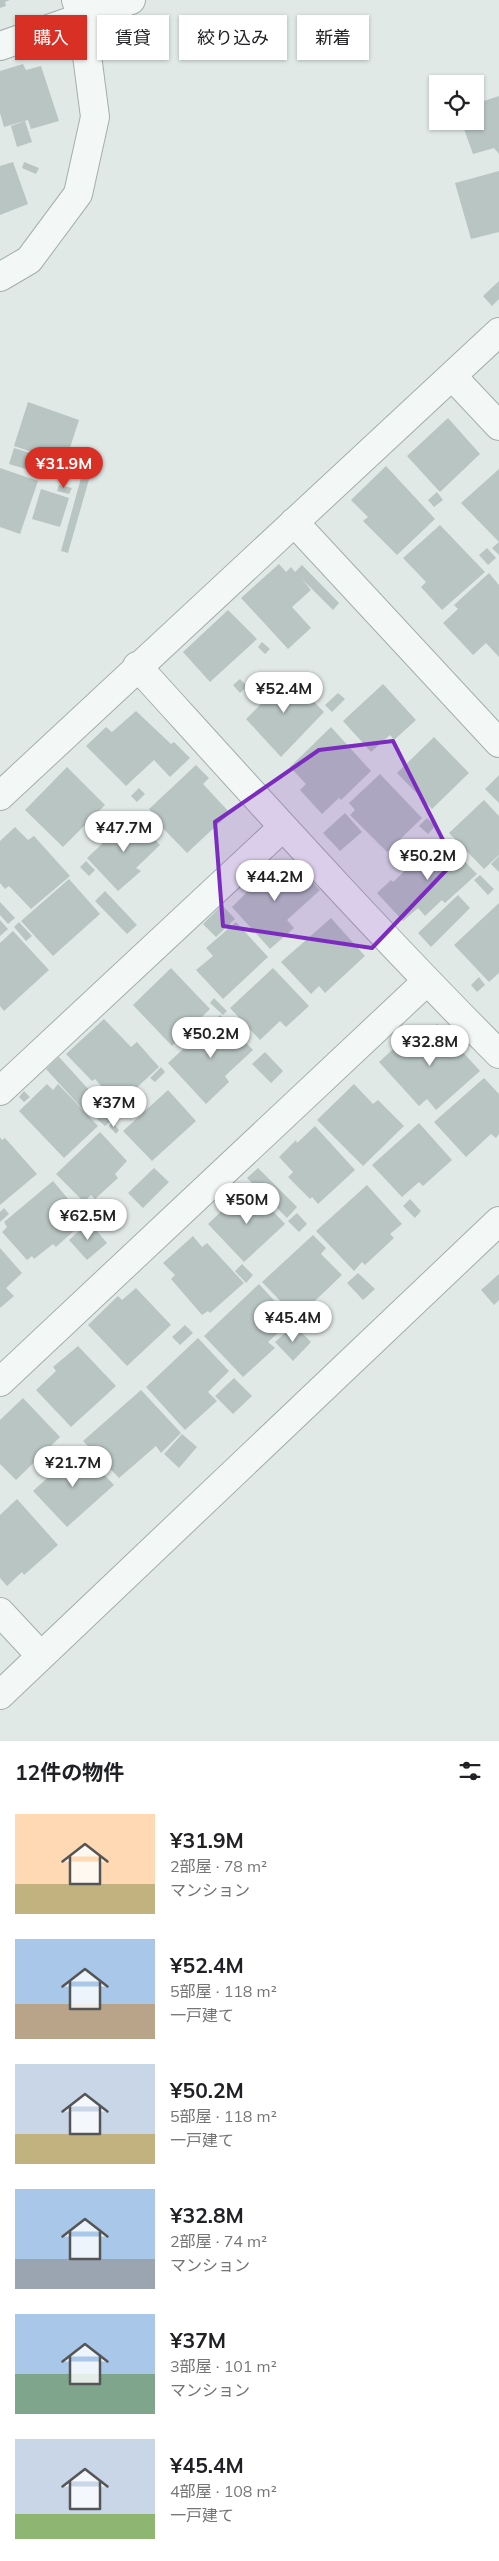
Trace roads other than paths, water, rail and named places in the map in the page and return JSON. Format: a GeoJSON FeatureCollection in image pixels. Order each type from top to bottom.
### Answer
{"type":"FeatureCollection","features":[{"type":"Feature","properties":{"kind":"street"},"geometry":{"type":"LineString","coordinates":[[0,46],[79,9],[131,0]]}},
{"type":"Feature","properties":{"kind":"street"},"geometry":{"type":"LineString","coordinates":[[0,276],[29,260],[78,194],[95,117],[79,9]]}},
{"type":"Feature","properties":{"kind":"street"},"geometry":{"type":"LineString","coordinates":[[0,796],[137,666],[499,332]]}},
{"type":"Feature","properties":{"kind":"street"},"geometry":{"type":"LineString","coordinates":[[452,376],[499,426]]}},
{"type":"Feature","properties":{"kind":"street"},"geometry":{"type":"LineString","coordinates":[[294,522],[499,743]]}},
{"type":"Feature","properties":{"kind":"street"},"geometry":{"type":"LineString","coordinates":[[137,666],[282,827],[427,981],[499,1054]]}},
{"type":"Feature","properties":{"kind":"street"},"geometry":{"type":"LineString","coordinates":[[0,1091],[282,827]]}},
{"type":"Feature","properties":{"kind":"street"},"geometry":{"type":"LineString","coordinates":[[0,1382],[427,981]]}},
{"type":"Feature","properties":{"kind":"street"},"geometry":{"type":"LineString","coordinates":[[0,1695],[499,1221]]}},
{"type":"Feature","properties":{"kind":"street"},"geometry":{"type":"LineString","coordinates":[[0,1612],[41,1656]]}}]}
